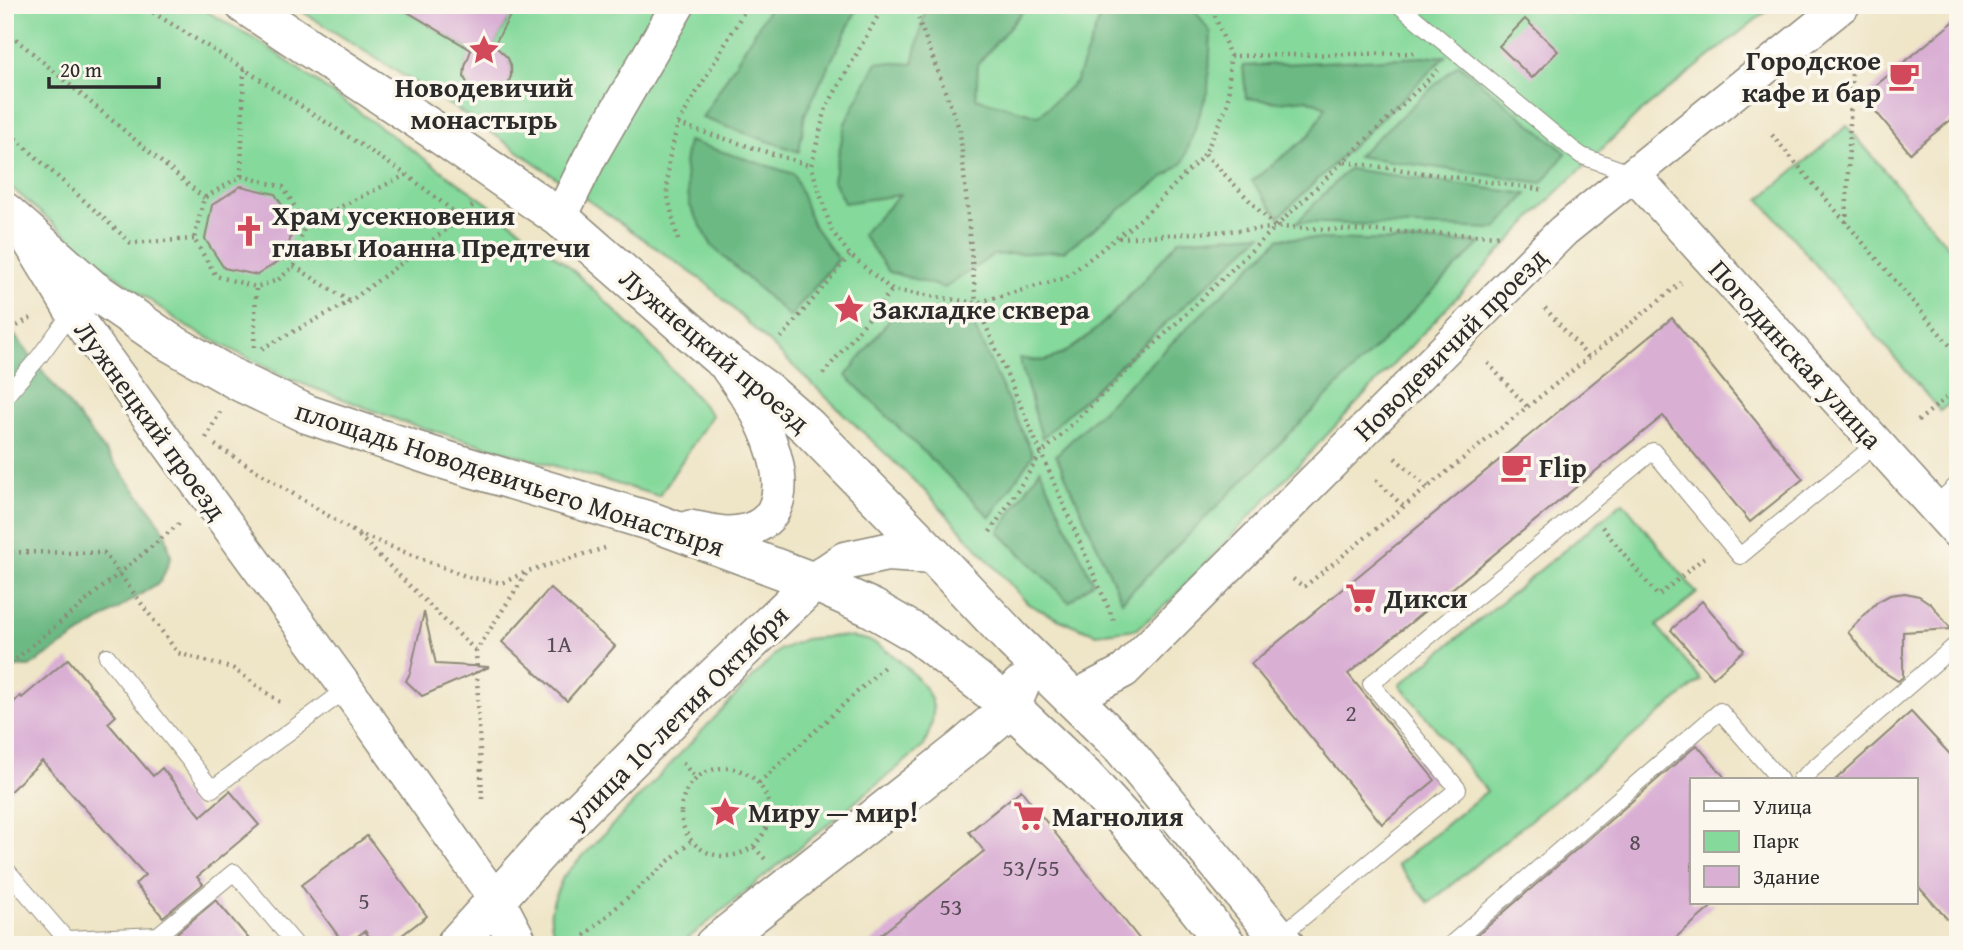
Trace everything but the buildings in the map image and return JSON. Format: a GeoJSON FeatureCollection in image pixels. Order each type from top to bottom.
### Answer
{"type":"FeatureCollection","features":[{"type":"Feature","properties":{"kind":"main road","name":"Лужнецкий проезд"},"geometry":{"type":"LineString","coordinates":[[245,5],[560,218],[718,356],[768,392],[808,427],[1131,758],[1282,941]]}},
{"type":"Feature","properties":{"kind":"main road","name":"площадь Новодевичьего Монастыря"},"geometry":{"type":"LineString","coordinates":[[13,219],[92,289],[166,340],[238,381],[307,414],[435,457],[653,522],[814,582],[872,608],[917,634],[1011,707],[1085,777],[1143,840],[1222,943]]}},
{"type":"Feature","properties":{"kind":"main road","name":"улица 10-летия Октября"},"geometry":{"type":"LineString","coordinates":[[455,945],[554,836],[814,582],[845,561],[887,552],[933,555]]}},
{"type":"Feature","properties":{"kind":"main road"},"geometry":{"type":"LineString","coordinates":[[714,945],[962,749],[1011,707],[1024,677],[1013,640]]}},
{"type":"Feature","properties":{"kind":"main road"},"geometry":{"type":"LineString","coordinates":[[1011,707],[1073,698]]}},
{"type":"Feature","properties":{"kind":"main road"},"geometry":{"type":"LineString","coordinates":[[495,899],[519,945]]}},
{"type":"Feature","properties":{"kind":"street"},"geometry":{"type":"LineString","coordinates":[[560,218],[590,157],[678,5]]}},
{"type":"Feature","properties":{"kind":"street","name":"Новодевичий проезд"},"geometry":{"type":"LineString","coordinates":[[1073,698],[1124,671],[1563,231],[1843,5]]}},
{"type":"Feature","properties":{"kind":"street","name":"Погодинская улица"},"geometry":{"type":"LineString","coordinates":[[1634,175],[1958,533]]}},
{"type":"Feature","properties":{"kind":"street","name":"Лужнецкий проезд"},"geometry":{"type":"LineString","coordinates":[[13,219],[72,312],[347,689],[495,899]]}},
{"type":"Feature","properties":{"kind":"street"},"geometry":{"type":"LineString","coordinates":[[653,522],[727,533],[749,529],[765,521],[776,507],[780,489],[773,446],[754,407],[718,356]]}},
{"type":"Feature","properties":{"kind":"lane"},"geometry":{"type":"LineString","coordinates":[[1399,5],[1582,156],[1634,175]]}},
{"type":"Feature","properties":{"kind":"lane"},"geometry":{"type":"LineString","coordinates":[[5,397],[72,312]]}},
{"type":"Feature","properties":{"kind":"lane"},"geometry":{"type":"LineString","coordinates":[[1282,941],[1458,789],[1371,684],[1653,451],[1740,556],[1876,443]]}},
{"type":"Feature","properties":{"kind":"lane"},"geometry":{"type":"LineString","coordinates":[[1934,506],[1958,484]]}},
{"type":"Feature","properties":{"kind":"lane"},"geometry":{"type":"LineString","coordinates":[[1802,778],[1958,643]]}},
{"type":"Feature","properties":{"kind":"lane"},"geometry":{"type":"LineString","coordinates":[[107,656],[212,789],[347,689]]}},
{"type":"Feature","properties":{"kind":"lane"},"geometry":{"type":"LineString","coordinates":[[1450,945],[1720,710],[1778,778]]}},
{"type":"Feature","properties":{"kind":"lane"},"geometry":{"type":"LineString","coordinates":[[5,868],[63,942],[158,935],[234,872],[296,945]]}},
{"type":"Feature","properties":{"kind":"path"},"geometry":{"type":"LineString","coordinates":[[141,5],[407,175],[462,218]]}},
{"type":"Feature","properties":{"kind":"path"},"geometry":{"type":"LineString","coordinates":[[678,240],[667,193],[669,159],[678,124],[748,5]]}},
{"type":"Feature","properties":{"kind":"path"},"geometry":{"type":"LineString","coordinates":[[884,5],[826,108],[811,166],[832,231],[850,255],[892,290],[976,303],[1065,278],[1142,218],[1205,154],[1228,103],[1230,56],[1211,5]]}},
{"type":"Feature","properties":{"kind":"path"},"geometry":{"type":"LineString","coordinates":[[913,5],[960,131],[976,303],[1114,621]]}},
{"type":"Feature","properties":{"kind":"path"},"geometry":{"type":"LineString","coordinates":[[5,30],[204,198]]}},
{"type":"Feature","properties":{"kind":"path"},"geometry":{"type":"LineString","coordinates":[[1230,56],[1457,52]]}},
{"type":"Feature","properties":{"kind":"path"},"geometry":{"type":"LineString","coordinates":[[990,532],[1041,454],[1457,52]]}},
{"type":"Feature","properties":{"kind":"path"},"geometry":{"type":"LineString","coordinates":[[242,176],[244,69]]}},
{"type":"Feature","properties":{"kind":"path"},"geometry":{"type":"LineString","coordinates":[[1846,223],[1852,70]]}},
{"type":"Feature","properties":{"kind":"path"},"geometry":{"type":"LineString","coordinates":[[678,124],[811,166]]}},
{"type":"Feature","properties":{"kind":"path"},"geometry":{"type":"LineString","coordinates":[[5,129],[131,243],[194,239]]}},
{"type":"Feature","properties":{"kind":"path"},"geometry":{"type":"LineString","coordinates":[[1772,135],[1958,355]]}},
{"type":"Feature","properties":{"kind":"path"},"geometry":{"type":"LineString","coordinates":[[1205,154],[1275,228]]}},
{"type":"Feature","properties":{"kind":"path"},"geometry":{"type":"LineString","coordinates":[[1344,161],[1546,190]]}},
{"type":"Feature","properties":{"kind":"path"},"geometry":{"type":"LineString","coordinates":[[305,224],[407,175]]}},
{"type":"Feature","properties":{"kind":"path"},"geometry":{"type":"LineString","coordinates":[[242,176],[283,187],[305,224],[294,266],[278,280],[256,287],[216,276],[194,239],[204,198],[242,176]]}},
{"type":"Feature","properties":{"kind":"path"},"geometry":{"type":"LineString","coordinates":[[256,287],[254,352],[349,302],[462,218],[474,204]]}},
{"type":"Feature","properties":{"kind":"path"},"geometry":{"type":"LineString","coordinates":[[1117,238],[1275,228],[1502,236]]}},
{"type":"Feature","properties":{"kind":"path"},"geometry":{"type":"LineString","coordinates":[[781,338],[850,255]]}},
{"type":"Feature","properties":{"kind":"path"},"geometry":{"type":"LineString","coordinates":[[294,266],[349,302]]}},
{"type":"Feature","properties":{"kind":"path"},"geometry":{"type":"LineString","coordinates":[[1293,579],[1304,587],[1681,283]]}},
{"type":"Feature","properties":{"kind":"path"},"geometry":{"type":"LineString","coordinates":[[823,374],[892,290]]}},
{"type":"Feature","properties":{"kind":"path"},"geometry":{"type":"LineString","coordinates":[[1545,308],[1589,358]]}},
{"type":"Feature","properties":{"kind":"path"},"geometry":{"type":"LineString","coordinates":[[5,333],[32,317]]}},
{"type":"Feature","properties":{"kind":"path"},"geometry":{"type":"LineString","coordinates":[[1488,363],[1528,408]]}},
{"type":"Feature","properties":{"kind":"path"},"geometry":{"type":"LineString","coordinates":[[1918,421],[1958,388]]}},
{"type":"Feature","properties":{"kind":"path"},"geometry":{"type":"LineString","coordinates":[[225,404],[205,439],[356,533],[468,578],[502,583],[528,571],[606,548]]}},
{"type":"Feature","properties":{"kind":"path"},"geometry":{"type":"LineString","coordinates":[[1395,458],[1428,488]]}},
{"type":"Feature","properties":{"kind":"path"},"geometry":{"type":"LineString","coordinates":[[1376,480],[1405,507]]}},
{"type":"Feature","properties":{"kind":"path"},"geometry":{"type":"LineString","coordinates":[[1585,507],[1658,596],[1726,539]]}},
{"type":"Feature","properties":{"kind":"path"},"geometry":{"type":"LineString","coordinates":[[5,668],[180,523]]}},
{"type":"Feature","properties":{"kind":"path"},"geometry":{"type":"LineString","coordinates":[[356,533],[476,650]]}},
{"type":"Feature","properties":{"kind":"path"},"geometry":{"type":"LineString","coordinates":[[5,552],[104,553],[178,653],[233,669],[281,703],[290,697]]}},
{"type":"Feature","properties":{"kind":"path"},"geometry":{"type":"LineString","coordinates":[[482,799],[476,650],[528,571]]}},
{"type":"Feature","properties":{"kind":"path"},"geometry":{"type":"LineString","coordinates":[[759,783],[885,666]]}},
{"type":"Feature","properties":{"kind":"path"},"geometry":{"type":"LineString","coordinates":[[682,763],[695,778]]}},
{"type":"Feature","properties":{"kind":"path"},"geometry":{"type":"LineString","coordinates":[[716,768],[740,769],[759,783],[769,804],[768,828],[754,847],[733,857],[710,855],[690,842],[680,821],[682,797],[695,778],[716,768]]}},
{"type":"Feature","properties":{"kind":"path"},"geometry":{"type":"LineString","coordinates":[[574,945],[690,842]]}},
{"type":"Feature","properties":{"kind":"path"},"geometry":{"type":"LineString","coordinates":[[754,847],[766,860]]}},
{"type":"Feature","properties":{"kind":"green space"},"geometry":{"type":"Polygon","coordinates":[[[5,5],[196,5],[266,46],[484,201],[571,268],[648,343],[712,415],[659,496],[406,423],[285,377],[187,327],[105,268],[5,182],[5,5]]]}},
{"type":"Feature","properties":{"kind":"green space"},"geometry":{"type":"Polygon","coordinates":[[[292,5],[396,5],[474,52],[466,66],[465,78],[474,91],[493,94],[508,83],[512,75],[506,57],[492,48],[516,5],[1774,5],[1638,114],[1541,208],[1170,601],[1137,629],[1096,634],[1028,604],[928,494],[706,283],[475,121],[292,5]]]}},
{"type":"Feature","properties":{"kind":"green space"},"geometry":{"type":"Polygon","coordinates":[[[771,5],[859,5],[805,114],[799,152],[702,118],[771,5]]]}},
{"type":"Feature","properties":{"kind":"green space"},"geometry":{"type":"Polygon","coordinates":[[[925,5],[1028,5],[978,64],[976,98],[1039,116],[1076,81],[1105,5],[1191,5],[1211,33],[1208,90],[1183,163],[1064,251],[993,255],[945,288],[889,272],[862,234],[900,195],[844,203],[833,180],[845,123],[877,62],[913,64],[925,5]]]}},
{"type":"Feature","properties":{"kind":"green space"},"geometry":{"type":"Polygon","coordinates":[[[1446,56],[1279,217],[1252,181],[1309,136],[1326,107],[1307,99],[1278,102],[1246,98],[1243,66],[1446,56]]]}},
{"type":"Feature","properties":{"kind":"green space"},"geometry":{"type":"Polygon","coordinates":[[[1458,64],[1566,153],[1542,183],[1357,156],[1458,64]]]}},
{"type":"Feature","properties":{"kind":"green space"},"geometry":{"type":"Polygon","coordinates":[[[1847,126],[1958,258],[1958,396],[1940,411],[1760,199],[1847,126]]]}},
{"type":"Feature","properties":{"kind":"green space"},"geometry":{"type":"Polygon","coordinates":[[[688,141],[794,174],[812,223],[838,259],[790,317],[712,246],[690,206],[684,163],[688,141]]]}},
{"type":"Feature","properties":{"kind":"green space"},"geometry":{"type":"Polygon","coordinates":[[[1348,169],[1527,194],[1496,229],[1297,222],[1348,169]]]}},
{"type":"Feature","properties":{"kind":"green space"},"geometry":{"type":"Polygon","coordinates":[[[1262,234],[1042,438],[1019,358],[1046,360],[1063,354],[1080,342],[1117,309],[1179,240],[1262,234]]]}},
{"type":"Feature","properties":{"kind":"green space"},"geometry":{"type":"Polygon","coordinates":[[[1280,238],[1481,243],[1122,601],[1056,455],[1280,238]]]}},
{"type":"Feature","properties":{"kind":"green space"},"geometry":{"type":"Polygon","coordinates":[[[896,311],[972,322],[1033,455],[990,517],[846,376],[896,311]]]}},
{"type":"Feature","properties":{"kind":"green space"},"geometry":{"type":"Polygon","coordinates":[[[5,323],[151,510],[165,532],[171,557],[161,581],[29,667],[5,666],[5,323]]]}},
{"type":"Feature","properties":{"kind":"green space"},"geometry":{"type":"Polygon","coordinates":[[[1040,469],[1093,582],[1069,602],[999,532],[1040,469]]]}},
{"type":"Feature","properties":{"kind":"green space"},"geometry":{"type":"Polygon","coordinates":[[[1623,502],[1697,593],[1657,626],[1701,680],[1429,903],[1397,865],[1487,791],[1400,685],[1623,502]]]}},
{"type":"Feature","properties":{"kind":"green space"},"geometry":{"type":"Polygon","coordinates":[[[839,636],[864,639],[876,644],[908,669],[925,689],[933,709],[932,723],[924,746],[680,945],[557,945],[551,925],[551,910],[563,877],[779,650],[805,639],[839,636]]]}},
{"type":"Feature","properties":{"kind":"place","name":"Новодевичий монастырь"},"geometry":{"type":"Point","coordinates":[484,50]}},
{"type":"Feature","properties":{"kind":"place","name":"Городское кафе и бар"},"geometry":{"type":"Point","coordinates":[1904,76]}},
{"type":"Feature","properties":{"kind":"place","name":"Храм усекновения главы Иоанна Предтечи"},"geometry":{"type":"Point","coordinates":[249,231]}},
{"type":"Feature","properties":{"kind":"place","name":"Закладке сквера"},"geometry":{"type":"Point","coordinates":[849,309]}},
{"type":"Feature","properties":{"kind":"place","name":"Flip"},"geometry":{"type":"Point","coordinates":[1516,467]}},
{"type":"Feature","properties":{"kind":"place","name":"Дикси"},"geometry":{"type":"Point","coordinates":[1361,598]}},
{"type":"Feature","properties":{"kind":"place","name":"Миру — мир!"},"geometry":{"type":"Point","coordinates":[725,812]}},
{"type":"Feature","properties":{"kind":"place","name":"Магнолия"},"geometry":{"type":"Point","coordinates":[1029,816]}}]}
